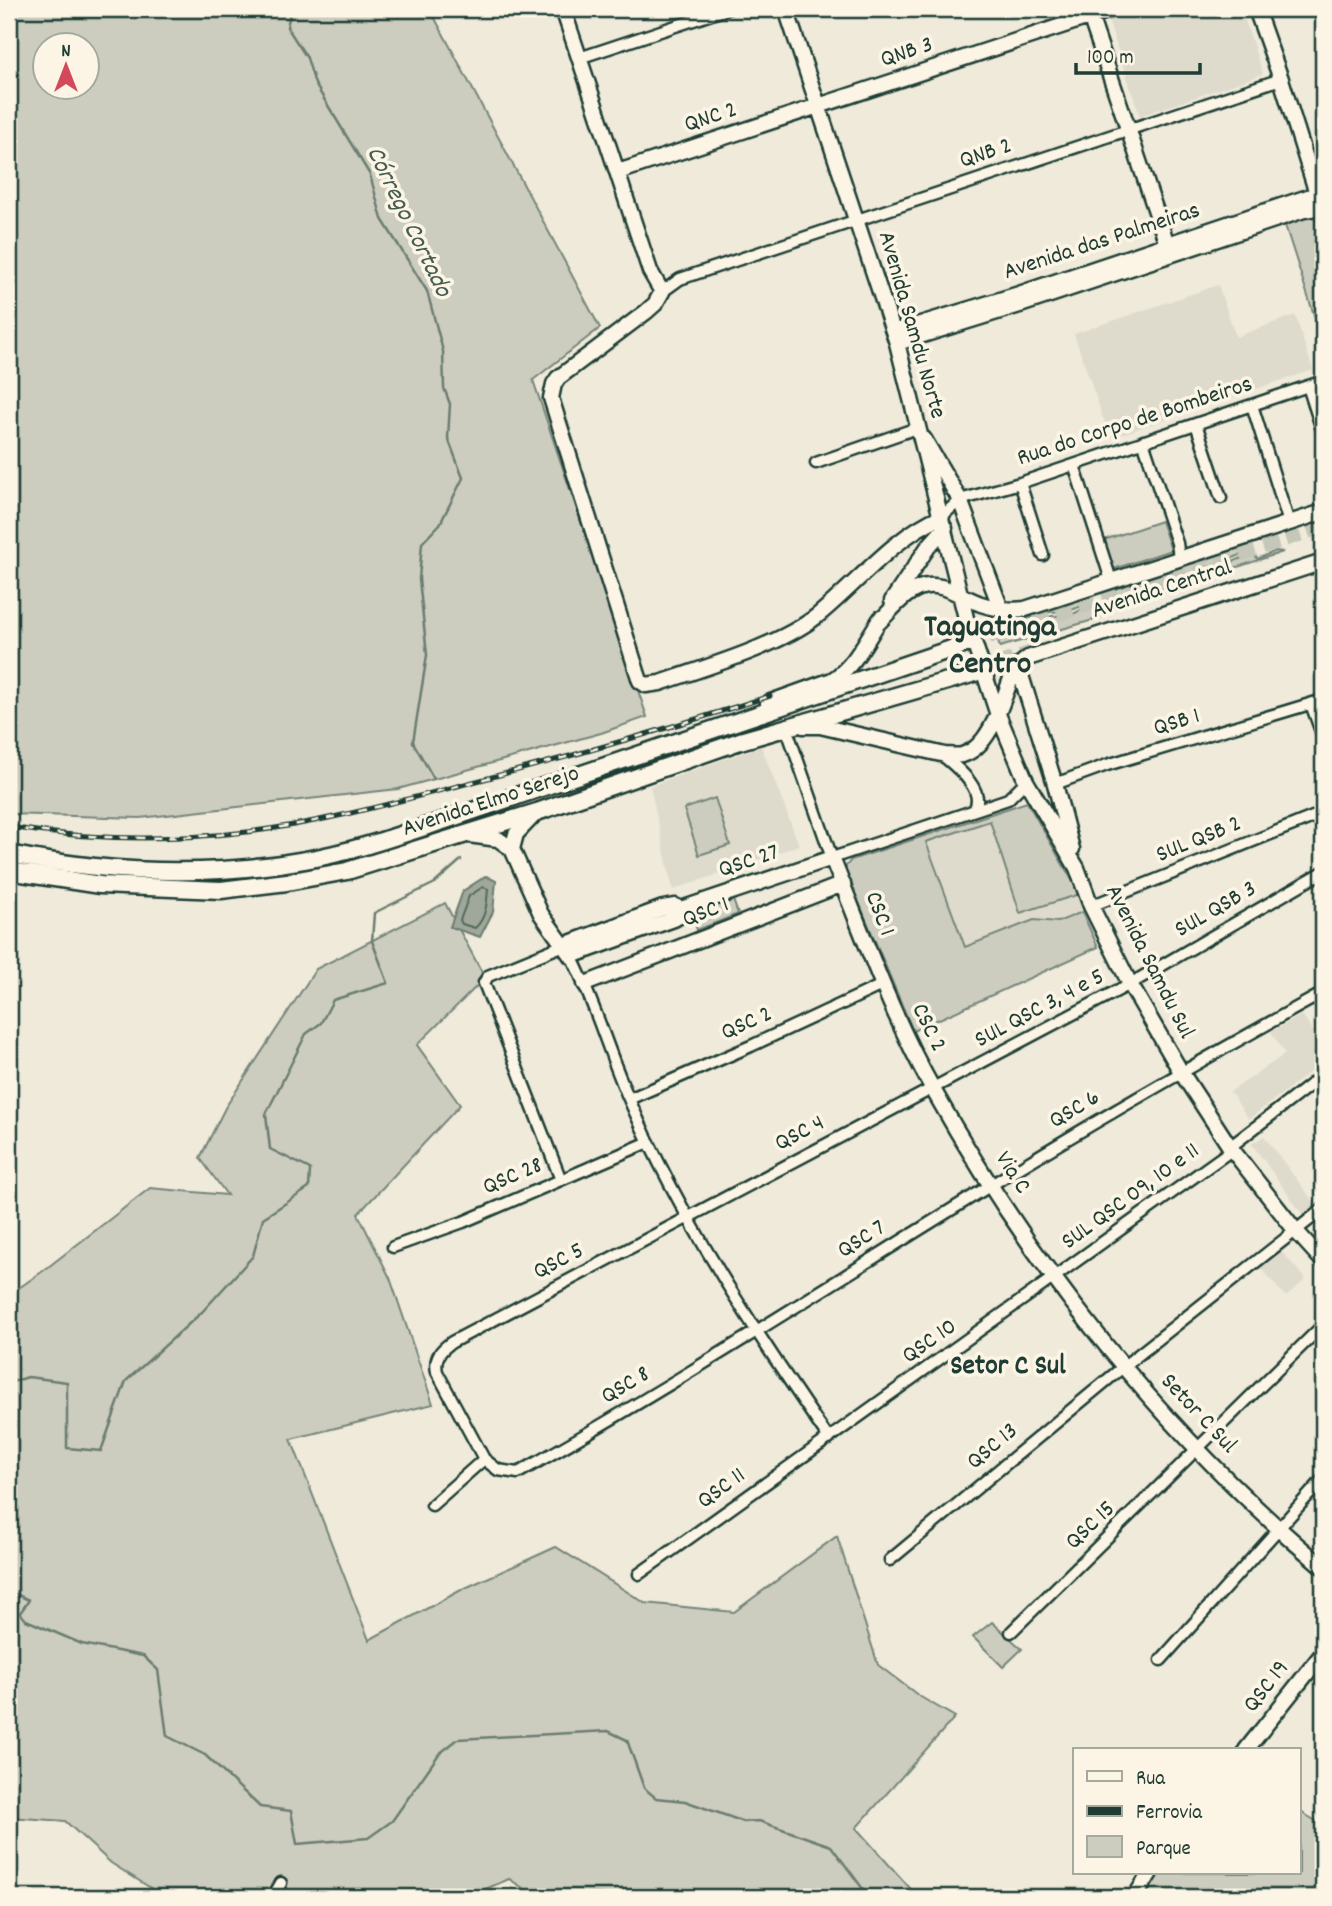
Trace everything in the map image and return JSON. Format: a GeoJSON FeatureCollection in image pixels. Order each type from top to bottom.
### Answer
{"type":"FeatureCollection","features":[{"type":"Feature","properties":{"kind":"main road"},"geometry":{"type":"LineString","coordinates":[[563,9],[650,271],[662,292],[646,312],[558,378],[551,398],[640,681],[652,686],[794,631],[817,616],[895,547],[929,522],[944,522]]}},
{"type":"Feature","properties":{"kind":"main road","name":"Avenida Samdu Norte"},"geometry":{"type":"LineString","coordinates":[[786,9],[896,338],[917,428],[944,522],[977,665]]}},
{"type":"Feature","properties":{"kind":"main road","name":"QNB 3"},"geometry":{"type":"LineString","coordinates":[[818,107],[1089,13],[1113,9]]}},
{"type":"Feature","properties":{"kind":"main road"},"geometry":{"type":"LineString","coordinates":[[1256,9],[1321,203]]}},
{"type":"Feature","properties":{"kind":"main road"},"geometry":{"type":"LineString","coordinates":[[1089,13],[1169,249]]}},
{"type":"Feature","properties":{"kind":"main road","name":"QNC 2"},"geometry":{"type":"LineString","coordinates":[[618,172],[818,107]]}},
{"type":"Feature","properties":{"kind":"main road","name":"Avenida das Palmeiras"},"geometry":{"type":"LineString","coordinates":[[896,338],[1169,249],[1321,203]]}},
{"type":"Feature","properties":{"kind":"main road"},"geometry":{"type":"LineString","coordinates":[[917,428],[941,464],[960,500],[1001,609]]}},
{"type":"Feature","properties":{"kind":"main road","name":"Avenida Central"},"geometry":{"type":"LineString","coordinates":[[877,624],[919,588],[944,587],[959,596],[1001,609],[1025,609],[1323,512]]}},
{"type":"Feature","properties":{"kind":"main road"},"geometry":{"type":"LineString","coordinates":[[707,731],[724,719],[832,680],[851,664],[944,522]]}},
{"type":"Feature","properties":{"kind":"main road","name":"Avenida Central"},"geometry":{"type":"LineString","coordinates":[[1017,666],[1036,655],[1323,562]]}},
{"type":"Feature","properties":{"kind":"main road","name":"Avenida Elmo Serejo"},"geometry":{"type":"LineString","coordinates":[[9,854],[101,868],[156,871],[222,870],[306,860],[372,844],[443,821],[966,644]]}},
{"type":"Feature","properties":{"kind":"main road","name":"Avenida Samdu Sul"},"geometry":{"type":"LineString","coordinates":[[977,665],[1026,781],[1077,868],[1091,906],[1130,984],[1181,1072],[1231,1148],[1295,1230],[1323,1261]]}},
{"type":"Feature","properties":{"kind":"main road","name":"Avenida Elmo Serejo"},"geometry":{"type":"LineString","coordinates":[[9,871],[100,885],[222,890],[347,871],[468,835],[740,741],[977,665]]}},
{"type":"Feature","properties":{"kind":"main road"},"geometry":{"type":"LineString","coordinates":[[786,727],[820,726],[941,754],[962,755],[990,732],[1017,666]]}},
{"type":"Feature","properties":{"kind":"main road"},"geometry":{"type":"LineString","coordinates":[[1017,666],[1055,784],[1077,868]]}},
{"type":"Feature","properties":{"kind":"main road"},"geometry":{"type":"LineString","coordinates":[[1026,781],[1055,784]]}},
{"type":"Feature","properties":{"kind":"main road"},"geometry":{"type":"LineString","coordinates":[[512,849],[516,834],[537,812]]}},
{"type":"Feature","properties":{"kind":"main road"},"geometry":{"type":"LineString","coordinates":[[468,835],[498,839],[512,849],[541,914],[568,951]]}},
{"type":"Feature","properties":{"kind":"main road","name":"CSC 1"},"geometry":{"type":"LineString","coordinates":[[832,859],[882,985]]}},
{"type":"Feature","properties":{"kind":"main road","name":"QSC 27"},"geometry":{"type":"LineString","coordinates":[[568,951],[663,908],[675,906],[681,909],[832,859]]}},
{"type":"Feature","properties":{"kind":"main road","name":"QSC 1"},"geometry":{"type":"LineString","coordinates":[[585,984],[843,884]]}},
{"type":"Feature","properties":{"kind":"main road","name":"CSC 2"},"geometry":{"type":"LineString","coordinates":[[882,985],[933,1090]]}},
{"type":"Feature","properties":{"kind":"main road","name":"Via C"},"geometry":{"type":"LineString","coordinates":[[933,1090],[991,1185],[1055,1279]]}},
{"type":"Feature","properties":{"kind":"main road","name":"Setor C Sul"},"geometry":{"type":"LineString","coordinates":[[1055,1279],[1123,1367],[1199,1450],[1277,1529],[1323,1567]]}},
{"type":"Feature","properties":{"kind":"main road","name":"QSC 19"},"geometry":{"type":"LineString","coordinates":[[1248,1748],[1323,1653]]}},
{"type":"Feature","properties":{"kind":"main road"},"geometry":{"type":"LineString","coordinates":[[1135,1897],[1149,1874]]}},
{"type":"Feature","properties":{"kind":"street"},"geometry":{"type":"LineString","coordinates":[[579,58],[727,9]]}},
{"type":"Feature","properties":{"kind":"street","name":"QNB 2"},"geometry":{"type":"LineString","coordinates":[[662,292],[680,279],[1281,79]]}},
{"type":"Feature","properties":{"kind":"street","name":"Rua do Corpo de Bombeiros"},"geometry":{"type":"LineString","coordinates":[[960,500],[1074,465],[1323,381]]}},
{"type":"Feature","properties":{"kind":"street"},"geometry":{"type":"LineString","coordinates":[[1308,386],[1323,433]]}},
{"type":"Feature","properties":{"kind":"street"},"geometry":{"type":"LineString","coordinates":[[1252,405],[1289,523]]}},
{"type":"Feature","properties":{"kind":"street"},"geometry":{"type":"LineString","coordinates":[[1196,424],[1221,498]]}},
{"type":"Feature","properties":{"kind":"street"},"geometry":{"type":"LineString","coordinates":[[816,463],[917,428]]}},
{"type":"Feature","properties":{"kind":"street"},"geometry":{"type":"LineString","coordinates":[[1143,441],[1177,543],[1179,558]]}},
{"type":"Feature","properties":{"kind":"street"},"geometry":{"type":"LineString","coordinates":[[1074,465],[1111,580]]}},
{"type":"Feature","properties":{"kind":"street"},"geometry":{"type":"LineString","coordinates":[[1020,482],[1043,555]]}},
{"type":"Feature","properties":{"kind":"street"},"geometry":{"type":"LineString","coordinates":[[944,522],[960,500]]}},
{"type":"Feature","properties":{"kind":"street","name":"QSB 1"},"geometry":{"type":"LineString","coordinates":[[1055,784],[1107,765],[1323,700]]}},
{"type":"Feature","properties":{"kind":"street"},"geometry":{"type":"LineString","coordinates":[[1311,704],[1323,737]]}},
{"type":"Feature","properties":{"kind":"street"},"geometry":{"type":"LineString","coordinates":[[786,727],[832,859],[1008,799],[1026,781]]}},
{"type":"Feature","properties":{"kind":"street"},"geometry":{"type":"LineString","coordinates":[[941,754],[966,776],[977,802],[974,810]]}},
{"type":"Feature","properties":{"kind":"street","name":"SUL QSB 2"},"geometry":{"type":"LineString","coordinates":[[1091,906],[1323,813]]}},
{"type":"Feature","properties":{"kind":"street","name":"SUL QSB 3"},"geometry":{"type":"LineString","coordinates":[[1130,984],[1323,872]]}},
{"type":"Feature","properties":{"kind":"street"},"geometry":{"type":"LineString","coordinates":[[561,1180],[485,988],[485,980],[488,976],[568,951],[585,984],[629,1099],[687,1218],[755,1331],[829,1439]]}},
{"type":"Feature","properties":{"kind":"street","name":"SUL QSC 3, 4 e 5"},"geometry":{"type":"LineString","coordinates":[[933,1090],[1130,984]]}},
{"type":"Feature","properties":{"kind":"street","name":"QSC 2"},"geometry":{"type":"LineString","coordinates":[[629,1099],[882,985]]}},
{"type":"Feature","properties":{"kind":"street","name":"QSC 6"},"geometry":{"type":"LineString","coordinates":[[991,1185],[1181,1072],[1323,993]]}},
{"type":"Feature","properties":{"kind":"street","name":"SUL QSC 09, 10 e 11"},"geometry":{"type":"LineString","coordinates":[[1055,1279],[1231,1148],[1323,1075]]}},
{"type":"Feature","properties":{"kind":"street","name":"QSC 4"},"geometry":{"type":"LineString","coordinates":[[687,1218],[933,1090]]}},
{"type":"Feature","properties":{"kind":"street","name":"QSC 28"},"geometry":{"type":"LineString","coordinates":[[393,1247],[463,1222],[649,1142]]}},
{"type":"Feature","properties":{"kind":"street","name":"QSC 7"},"geometry":{"type":"LineString","coordinates":[[755,1331],[991,1185]]}},
{"type":"Feature","properties":{"kind":"street","name":"QSC 13"},"geometry":{"type":"LineString","coordinates":[[890,1560],[1123,1367],[1323,1209]]}},
{"type":"Feature","properties":{"kind":"street","name":"QSC 5"},"geometry":{"type":"LineString","coordinates":[[484,1459],[436,1372],[438,1354],[452,1342],[687,1218]]}},
{"type":"Feature","properties":{"kind":"street","name":"QSC 10"},"geometry":{"type":"LineString","coordinates":[[829,1439],[1055,1279]]}},
{"type":"Feature","properties":{"kind":"street","name":"QSC 15"},"geometry":{"type":"LineString","coordinates":[[1012,1632],[1323,1325]]}},
{"type":"Feature","properties":{"kind":"street","name":"QSC 8"},"geometry":{"type":"LineString","coordinates":[[484,1459],[498,1469],[518,1473],[618,1416],[755,1331]]}},
{"type":"Feature","properties":{"kind":"street","name":"QSC 11"},"geometry":{"type":"LineString","coordinates":[[639,1574],[829,1439]]}},
{"type":"Feature","properties":{"kind":"street"},"geometry":{"type":"LineString","coordinates":[[432,1506],[484,1459]]}},
{"type":"Feature","properties":{"kind":"street"},"geometry":{"type":"LineString","coordinates":[[1161,1660],[1323,1479]]}},
{"type":"Feature","properties":{"kind":"street"},"geometry":{"type":"LineString","coordinates":[[272,1897],[281,1884]]}},
{"type":"Feature","properties":{"kind":"shaded area"},"geometry":{"type":"Polygon","coordinates":[[[1140,9],[1241,9],[1263,74],[1140,116],[1108,20],[1140,9]]]}},
{"type":"Feature","properties":{"kind":"shaded area"},"geometry":{"type":"Polygon","coordinates":[[[1218,285],[1236,337],[1295,315],[1313,370],[1110,438],[1074,334],[1218,285]]]}},
{"type":"Feature","properties":{"kind":"shaded area"},"geometry":{"type":"Polygon","coordinates":[[[761,746],[799,845],[673,890],[650,786],[761,746]]]}},
{"type":"Feature","properties":{"kind":"shaded area"},"geometry":{"type":"Polygon","coordinates":[[[1027,802],[1043,820],[1104,944],[913,1031],[846,872],[846,866],[851,860],[1027,802]]]}},
{"type":"Feature","properties":{"kind":"shaded area"},"geometry":{"type":"Polygon","coordinates":[[[1302,1015],[1323,1045],[1323,1062],[1249,1119],[1230,1092],[1285,1054],[1271,1032],[1302,1015]]]}},
{"type":"Feature","properties":{"kind":"shaded area"},"geometry":{"type":"Polygon","coordinates":[[[1264,1136],[1316,1205],[1303,1215],[1252,1144],[1264,1136]]]}},
{"type":"Feature","properties":{"kind":"shaded area"},"geometry":{"type":"Polygon","coordinates":[[[1278,1248],[1306,1279],[1286,1297],[1258,1265],[1278,1248]]]}},
{"type":"Feature","properties":{"kind":"green space"},"geometry":{"type":"Polygon","coordinates":[[[9,9],[430,9],[600,328],[533,380],[647,717],[601,733],[398,789],[140,818],[9,814],[9,9]]]}},
{"type":"Feature","properties":{"kind":"green space"},"geometry":{"type":"Polygon","coordinates":[[[1313,213],[1323,244],[1323,343],[1284,222],[1313,213]]]}},
{"type":"Feature","properties":{"kind":"green space"},"geometry":{"type":"Polygon","coordinates":[[[1161,521],[1171,550],[1114,569],[1104,540],[1161,521]]]}},
{"type":"Feature","properties":{"kind":"green space"},"geometry":{"type":"Polygon","coordinates":[[[1305,524],[1252,544],[1253,550],[1199,572],[1182,575],[1161,589],[1105,600],[1102,589],[1305,524]]]}},
{"type":"Feature","properties":{"kind":"green space"},"geometry":{"type":"Polygon","coordinates":[[[1276,551],[1283,552],[1162,592],[1183,578],[1201,575],[1254,553],[1257,559],[1276,551]]]}},
{"type":"Feature","properties":{"kind":"green space"},"geometry":{"type":"Polygon","coordinates":[[[1093,592],[1085,605],[1069,611],[1050,612],[994,629],[988,612],[1012,617],[1093,592]]]}},
{"type":"Feature","properties":{"kind":"green space"},"geometry":{"type":"Polygon","coordinates":[[[1091,605],[1097,607],[1100,618],[1000,647],[995,634],[1052,616],[1071,615],[1091,605]]]}},
{"type":"Feature","properties":{"kind":"green space"},"geometry":{"type":"Polygon","coordinates":[[[715,798],[730,845],[699,855],[684,809],[715,798]]]}},
{"type":"Feature","properties":{"kind":"green space"},"geometry":{"type":"Polygon","coordinates":[[[1027,802],[1080,894],[1020,913],[990,821],[926,842],[965,947],[1034,920],[1058,922],[1082,912],[1098,947],[913,1031],[846,872],[846,866],[851,860],[1027,802]]]}},
{"type":"Feature","properties":{"kind":"green space"},"geometry":{"type":"Polygon","coordinates":[[[732,897],[738,914],[697,930],[691,912],[732,897]]]}},
{"type":"Feature","properties":{"kind":"green space"},"geometry":{"type":"Polygon","coordinates":[[[445,903],[485,978],[417,1045],[460,1105],[358,1214],[390,1278],[433,1404],[291,1439],[369,1640],[463,1589],[556,1547],[645,1603],[734,1612],[837,1536],[878,1665],[919,1696],[955,1717],[856,1828],[918,1897],[624,1897],[589,1893],[537,1897],[509,1879],[467,1897],[165,1897],[111,1863],[65,1821],[9,1817],[9,1295],[150,1188],[227,1195],[200,1158],[225,1108],[316,969],[445,903]]]}},
{"type":"Feature","properties":{"kind":"green space"},"geometry":{"type":"Polygon","coordinates":[[[992,1622],[1022,1649],[1003,1667],[973,1637],[992,1622]]]}},
{"type":"Feature","properties":{"kind":"green space"},"geometry":{"type":"Polygon","coordinates":[[[1300,1812],[1323,1825],[1323,1897],[1136,1897],[1156,1874],[1300,1874],[1300,1812]]]}},
{"type":"Feature","properties":{"kind":"water"},"geometry":{"type":"Polygon","coordinates":[[[486,876],[496,881],[493,912],[480,937],[450,927],[463,891],[486,876]]]}},
{"type":"Feature","properties":{"kind":"waterway","name":"Córrego Cortado"},"geometry":{"type":"LineString","coordinates":[[291,9],[287,27],[307,58],[315,84],[370,175],[382,219],[427,291],[443,351],[444,388],[450,404],[448,438],[463,478],[440,524],[422,543],[419,579],[427,655],[413,742],[434,779]]}},
{"type":"Feature","properties":{"kind":"waterway"},"geometry":{"type":"LineString","coordinates":[[9,1383],[28,1377],[67,1382],[67,1448],[101,1451],[126,1381],[202,1312],[253,1256],[263,1218],[309,1188],[310,1169],[270,1149],[266,1114],[306,1034],[321,1023],[333,1000],[388,983],[372,941],[374,913],[435,883],[461,860]]}},
{"type":"Feature","properties":{"kind":"waterway"},"geometry":{"type":"LineString","coordinates":[[9,1591],[29,1600],[20,1613],[26,1620],[82,1644],[143,1656],[158,1670],[167,1736],[205,1755],[260,1807],[291,1811],[297,1844],[368,1838],[392,1821],[439,1754],[458,1739],[608,1731],[627,1740],[644,1788],[656,1798],[685,1801],[744,1822],[759,1821],[831,1846],[869,1897]]}},
{"type":"Feature","properties":{"kind":"waterway"},"geometry":{"type":"LineString","coordinates":[[1233,1897],[1294,1894],[1299,1897]]}},
{"type":"Feature","properties":{"kind":"tunnel"},"geometry":{"type":"LineString","coordinates":[[966,644],[1323,526]]}},
{"type":"Feature","properties":{"kind":"tunnel"},"geometry":{"type":"LineString","coordinates":[[975,673],[1035,652]]}},
{"type":"Feature","properties":{"kind":"railway"},"geometry":{"type":"LineString","coordinates":[[9,827],[68,835],[128,838],[217,835],[275,828],[359,811],[507,773],[770,696]]}},
{"type":"Feature","properties":{"kind":"district","name":"Taguatinga Centro"},"geometry":{"type":"Point","coordinates":[990,648]}},
{"type":"Feature","properties":{"kind":"district","name":"Setor C Sul"},"geometry":{"type":"Point","coordinates":[1008,1368]}}]}
